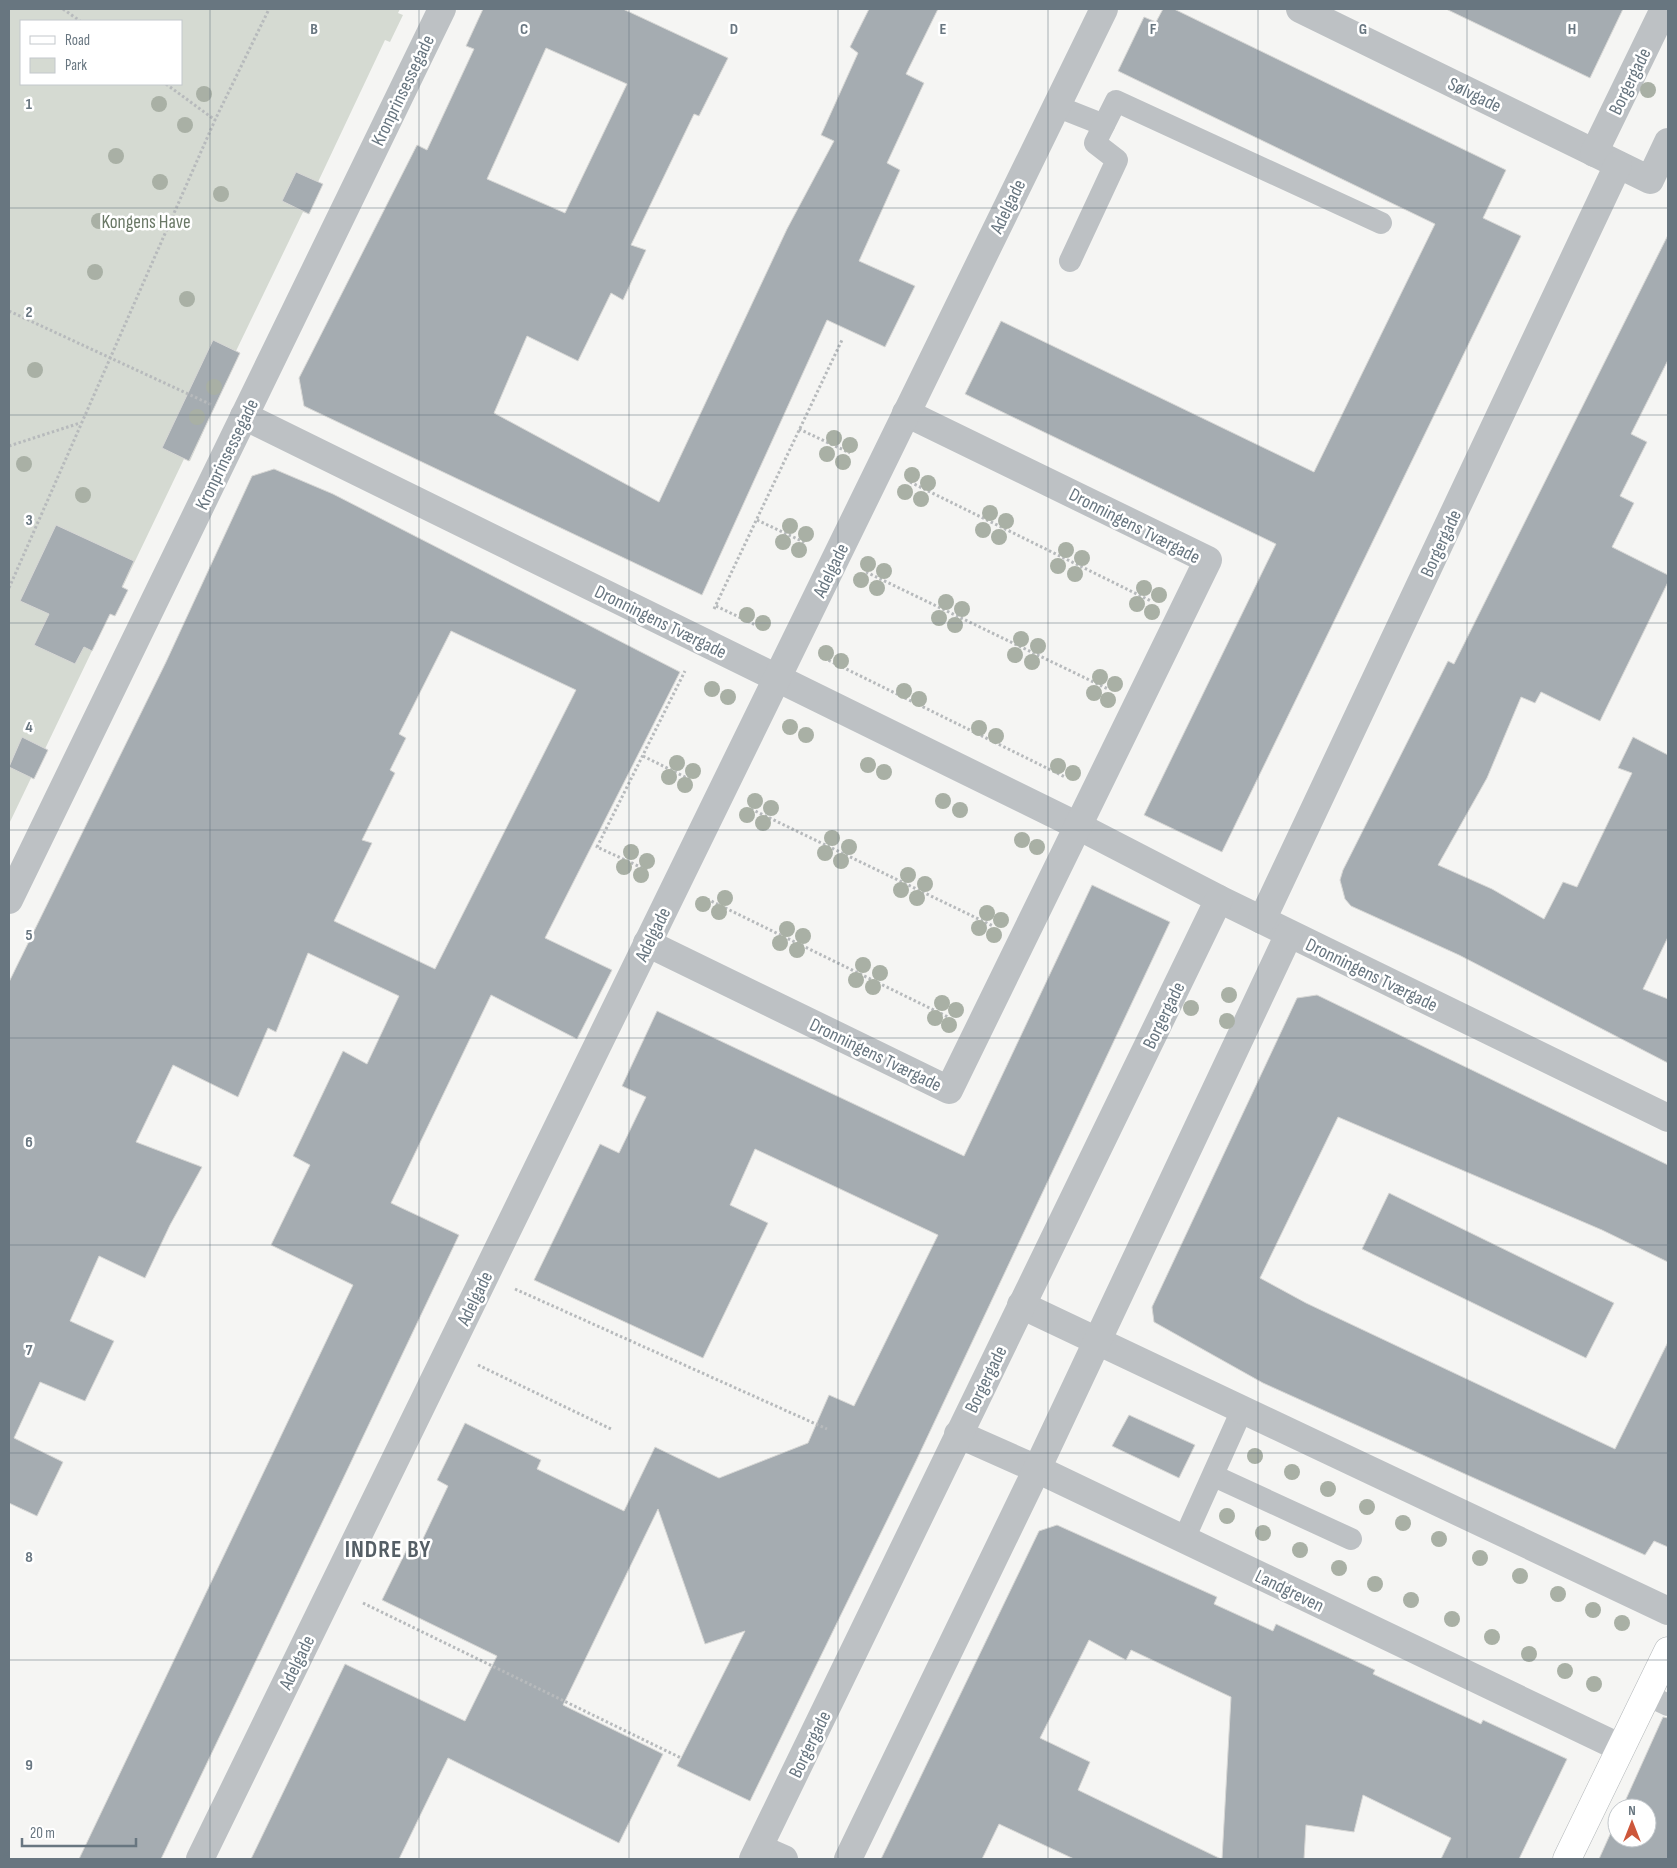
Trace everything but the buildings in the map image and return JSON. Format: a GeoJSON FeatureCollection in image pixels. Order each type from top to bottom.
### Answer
{"type":"FeatureCollection","features":[{"type":"Feature","properties":{"kind":"main road"},"geometry":{"type":"LineString","coordinates":[[1567,1859],[1621,1748],[1658,1700],[1668,1651]]}},
{"type":"Feature","properties":{"kind":"street","name":"Kronprinsessegade"},"geometry":{"type":"LineString","coordinates":[[9,900],[442,9]]}},
{"type":"Feature","properties":{"kind":"street","name":"Adelgade"},"geometry":{"type":"LineString","coordinates":[[200,1859],[1104,9]]}},
{"type":"Feature","properties":{"kind":"street","name":"Sølvgade"},"geometry":{"type":"LineString","coordinates":[[1300,9],[1650,180],[1668,142]]}},
{"type":"Feature","properties":{"kind":"street","name":"Borgergade"},"geometry":{"type":"LineString","coordinates":[[1594,153],[1664,9]]}},
{"type":"Feature","properties":{"kind":"street","name":"Borgergade"},"geometry":{"type":"LineString","coordinates":[[1262,920],[1618,165]]}},
{"type":"Feature","properties":{"kind":"street","name":"Dronningens Tværgade"},"geometry":{"type":"LineString","coordinates":[[647,943],[949,1090],[1138,704],[1208,560],[906,413]]}},
{"type":"Feature","properties":{"kind":"street","name":"Dronningens Tværgade"},"geometry":{"type":"LineString","coordinates":[[244,416],[1078,826],[1289,934],[1668,1118]]}},
{"type":"Feature","properties":{"kind":"street","name":"Borgergade"},"geometry":{"type":"LineString","coordinates":[[756,1854],[958,1434],[1220,899]]}},
{"type":"Feature","properties":{"kind":"street"},"geometry":{"type":"LineString","coordinates":[[848,1859],[1037,1469],[1289,934]]}},
{"type":"Feature","properties":{"kind":"street"},"geometry":{"type":"LineString","coordinates":[[1021,1305],[1668,1612]]}},
{"type":"Feature","properties":{"kind":"street","name":"Landgreven"},"geometry":{"type":"LineString","coordinates":[[958,1434],[1037,1469],[1621,1748]]}},
{"type":"Feature","properties":{"kind":"street"},"geometry":{"type":"LineString","coordinates":[[756,1854],[784,1859]]}},
{"type":"Feature","properties":{"kind":"lane"},"geometry":{"type":"LineString","coordinates":[[1070,262],[1117,160],[1095,142],[1116,100],[1381,223]]}},
{"type":"Feature","properties":{"kind":"lane"},"geometry":{"type":"LineString","coordinates":[[1056,106],[1104,125]]}},
{"type":"Feature","properties":{"kind":"lane"},"geometry":{"type":"LineString","coordinates":[[1184,1539],[1214,1476],[1242,1410]]}},
{"type":"Feature","properties":{"kind":"lane"},"geometry":{"type":"LineString","coordinates":[[1214,1476],[1351,1539]]}},
{"type":"Feature","properties":{"kind":"path"},"geometry":{"type":"LineString","coordinates":[[63,9],[79,20]]}},
{"type":"Feature","properties":{"kind":"path"},"geometry":{"type":"LineString","coordinates":[[9,588],[215,120],[269,9]]}},
{"type":"Feature","properties":{"kind":"path"},"geometry":{"type":"LineString","coordinates":[[167,85],[215,120]]}},
{"type":"Feature","properties":{"kind":"path"},"geometry":{"type":"LineString","coordinates":[[9,312],[217,407]]}},
{"type":"Feature","properties":{"kind":"path"},"geometry":{"type":"LineString","coordinates":[[842,340],[644,756],[597,847],[978,1031]]}},
{"type":"Feature","properties":{"kind":"path"},"geometry":{"type":"LineString","coordinates":[[9,446],[81,423]]}},
{"type":"Feature","properties":{"kind":"path"},"geometry":{"type":"LineString","coordinates":[[799,429],[1181,615]]}},
{"type":"Feature","properties":{"kind":"path"},"geometry":{"type":"LineString","coordinates":[[757,520],[1138,704]]}},
{"type":"Feature","properties":{"kind":"path"},"geometry":{"type":"LineString","coordinates":[[716,606],[1095,791]]}},
{"type":"Feature","properties":{"kind":"path"},"geometry":{"type":"LineString","coordinates":[[644,756],[1022,940]]}},
{"type":"Feature","properties":{"kind":"path"},"geometry":{"type":"LineString","coordinates":[[485,1276],[827,1429]]}},
{"type":"Feature","properties":{"kind":"path"},"geometry":{"type":"LineString","coordinates":[[448,1351],[611,1429]]}},
{"type":"Feature","properties":{"kind":"path"},"geometry":{"type":"LineString","coordinates":[[332,1588],[681,1758]]}},
{"type":"Feature","properties":{"kind":"green space","name":"Kongens Have"},"geometry":{"type":"Polygon","coordinates":[[[9,9],[400,9],[398,13],[403,15],[390,42],[385,40],[318,182],[309,214],[303,212],[236,351],[240,353],[226,383],[222,381],[200,428],[204,430],[190,461],[184,459],[9,824],[9,9]]]}},
{"type":"Feature","properties":{"kind":"district","name":"INDRE BY"},"geometry":{"type":"Point","coordinates":[388,1549]}}]}
